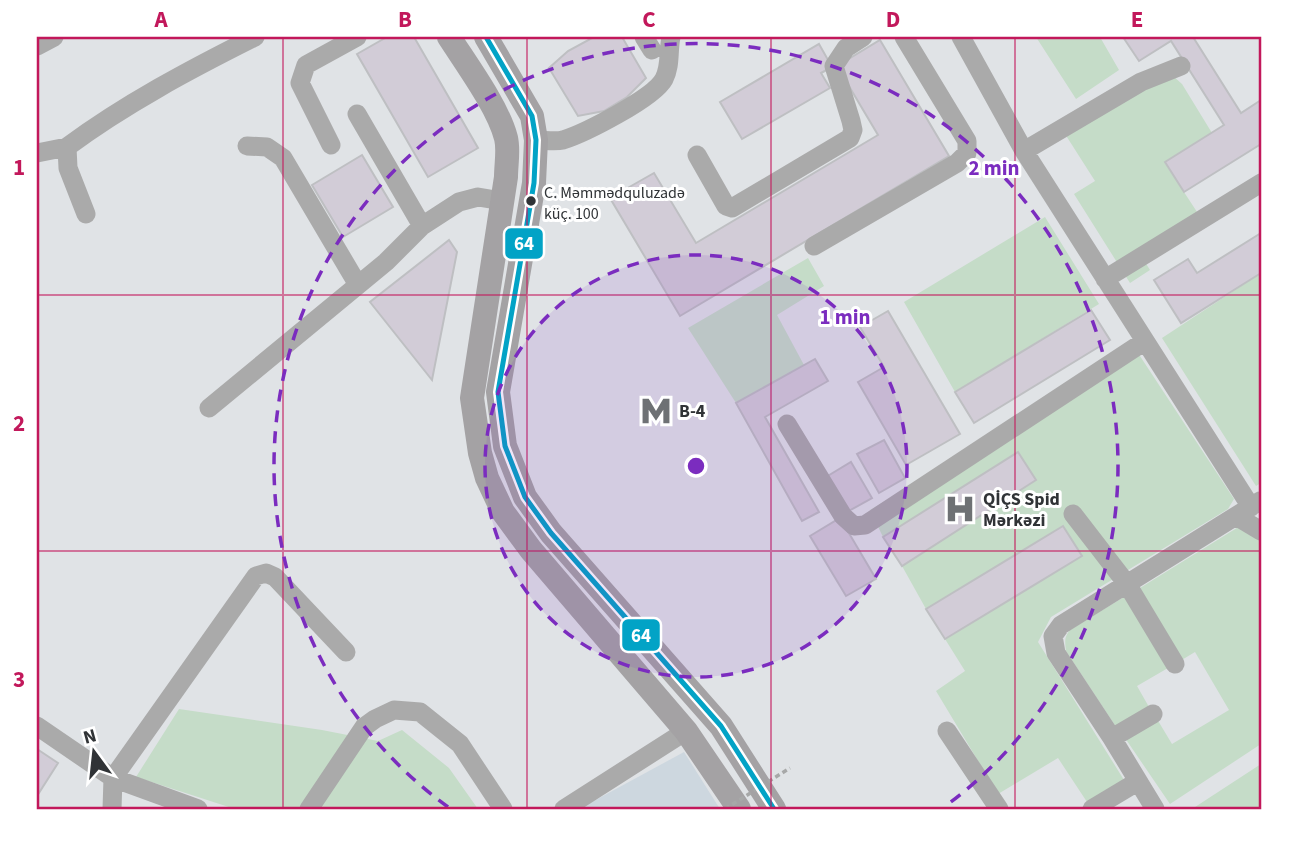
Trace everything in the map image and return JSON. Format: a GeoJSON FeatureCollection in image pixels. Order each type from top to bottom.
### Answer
{"type":"FeatureCollection","features":[{"type":"Feature","properties":{"kind":"main road"},"geometry":{"type":"LineString","coordinates":[[449,37],[489,102],[507,141],[506,177],[472,398],[476,433],[487,478],[503,512],[531,550],[686,731],[740,809]]}},
{"type":"Feature","properties":{"kind":"main road"},"geometry":{"type":"LineString","coordinates":[[486,37],[532,116],[536,140],[534,183],[498,392],[505,446],[525,497],[551,533],[721,726],[774,809]]}},
{"type":"Feature","properties":{"kind":"main road"},"geometry":{"type":"LineString","coordinates":[[507,141],[536,140]]}},
{"type":"Feature","properties":{"kind":"street"},"geometry":{"type":"LineString","coordinates":[[37,46],[54,37]]}},
{"type":"Feature","properties":{"kind":"street"},"geometry":{"type":"LineString","coordinates":[[37,153],[67,148],[90,130],[255,37]]}},
{"type":"Feature","properties":{"kind":"street"},"geometry":{"type":"LineString","coordinates":[[331,145],[300,83],[306,65],[357,37]]}},
{"type":"Feature","properties":{"kind":"street"},"geometry":{"type":"LineString","coordinates":[[536,140],[561,141],[600,123],[656,91],[670,63],[668,49],[671,37]]}},
{"type":"Feature","properties":{"kind":"street"},"geometry":{"type":"LineString","coordinates":[[697,155],[726,206],[732,208],[850,138],[853,130],[851,121],[834,66],[846,47],[863,37]]}},
{"type":"Feature","properties":{"kind":"street"},"geometry":{"type":"LineString","coordinates":[[814,246],[957,163],[967,153],[967,141],[904,37]]}},
{"type":"Feature","properties":{"kind":"street"},"geometry":{"type":"LineString","coordinates":[[961,37],[1024,151],[1250,508],[1261,531]]}},
{"type":"Feature","properties":{"kind":"street"},"geometry":{"type":"LineString","coordinates":[[1024,151],[1141,82],[1181,66]]}},
{"type":"Feature","properties":{"kind":"street"},"geometry":{"type":"LineString","coordinates":[[357,114],[422,226]]}},
{"type":"Feature","properties":{"kind":"street"},"geometry":{"type":"LineString","coordinates":[[247,146],[267,147],[283,158],[358,285]]}},
{"type":"Feature","properties":{"kind":"street"},"geometry":{"type":"LineString","coordinates":[[67,148],[68,168],[86,214]]}},
{"type":"Feature","properties":{"kind":"street"},"geometry":{"type":"LineString","coordinates":[[1105,279],[1261,183]]}},
{"type":"Feature","properties":{"kind":"street"},"geometry":{"type":"LineString","coordinates":[[209,408],[386,262],[422,226],[459,202],[478,197],[502,201]]}},
{"type":"Feature","properties":{"kind":"street"},"geometry":{"type":"LineString","coordinates":[[787,424],[843,516],[854,526],[865,525],[1145,341]]}},
{"type":"Feature","properties":{"kind":"street"},"geometry":{"type":"LineString","coordinates":[[1155,809],[1056,653],[1053,636],[1061,625],[1250,508]]}},
{"type":"Feature","properties":{"kind":"street"},"geometry":{"type":"LineString","coordinates":[[1073,514],[1127,584],[1175,664]]}},
{"type":"Feature","properties":{"kind":"street"},"geometry":{"type":"LineString","coordinates":[[112,809],[113,778],[256,576],[266,573],[275,577],[346,652]]}},
{"type":"Feature","properties":{"kind":"street"},"geometry":{"type":"LineString","coordinates":[[309,809],[364,727],[394,710],[420,712],[460,744],[503,809]]}},
{"type":"Feature","properties":{"kind":"street"},"geometry":{"type":"LineString","coordinates":[[1112,738],[1153,714]]}},
{"type":"Feature","properties":{"kind":"street"},"geometry":{"type":"LineString","coordinates":[[37,726],[113,778],[198,809]]}},
{"type":"Feature","properties":{"kind":"street"},"geometry":{"type":"LineString","coordinates":[[564,809],[686,731]]}},
{"type":"Feature","properties":{"kind":"street"},"geometry":{"type":"LineString","coordinates":[[947,731],[999,809]]}},
{"type":"Feature","properties":{"kind":"street"},"geometry":{"type":"LineString","coordinates":[[1092,809],[1137,782]]}},
{"type":"Feature","properties":{"kind":"path"},"geometry":{"type":"LineString","coordinates":[[725,809],[790,768]]}},
{"type":"Feature","properties":{"kind":"shaded area"},"geometry":{"type":"Polygon","coordinates":[[[684,752],[720,809],[579,809],[684,752]]]}},
{"type":"Feature","properties":{"kind":"green space"},"geometry":{"type":"Polygon","coordinates":[[[1036,37],[1100,37],[1119,70],[1076,99],[1036,37]]]}},
{"type":"Feature","properties":{"kind":"green space"},"geometry":{"type":"Polygon","coordinates":[[[1172,75],[1182,84],[1212,133],[1165,163],[1199,215],[1140,254],[1150,270],[1130,283],[1074,194],[1095,181],[1065,134],[1172,75]]]}},
{"type":"Feature","properties":{"kind":"green space"},"geometry":{"type":"Polygon","coordinates":[[[1045,217],[1099,304],[955,392],[904,302],[1045,217]]]}},
{"type":"Feature","properties":{"kind":"green space"},"geometry":{"type":"Polygon","coordinates":[[[808,258],[824,286],[777,315],[804,365],[736,403],[688,328],[808,258]]]}},
{"type":"Feature","properties":{"kind":"green space"},"geometry":{"type":"Polygon","coordinates":[[[1261,273],[1261,483],[1256,486],[1162,338],[1261,273]]]}},
{"type":"Feature","properties":{"kind":"green space"},"geometry":{"type":"Polygon","coordinates":[[[1136,350],[1234,499],[1228,509],[1051,617],[1038,642],[1124,780],[1087,802],[1058,758],[998,794],[936,691],[965,671],[945,639],[1081,556],[1063,527],[926,609],[902,566],[1036,480],[1018,452],[883,537],[870,510],[1136,350]]]}},
{"type":"Feature","properties":{"kind":"green space"},"geometry":{"type":"Polygon","coordinates":[[[1240,526],[1261,539],[1261,744],[1170,804],[1125,738],[1157,719],[1172,744],[1229,710],[1195,652],[1180,661],[1140,588],[1240,526]]]}},
{"type":"Feature","properties":{"kind":"green space"},"geometry":{"type":"Polygon","coordinates":[[[1127,595],[1168,668],[1137,686],[1149,707],[1116,727],[1066,651],[1065,640],[1070,630],[1127,595]]]}},
{"type":"Feature","properties":{"kind":"green space"},"geometry":{"type":"Polygon","coordinates":[[[179,709],[378,741],[402,730],[449,768],[478,809],[235,809],[136,777],[179,709]]]}},
{"type":"Feature","properties":{"kind":"green space"},"geometry":{"type":"Polygon","coordinates":[[[1261,764],[1261,809],[1192,809],[1261,764]]]}},
{"type":"Feature","properties":{"kind":"building"},"geometry":{"type":"Polygon","coordinates":[[[387,37],[414,37],[478,148],[428,177],[357,54],[387,37]]]}},
{"type":"Feature","properties":{"kind":"building"},"geometry":{"type":"Polygon","coordinates":[[[622,37],[646,78],[627,97],[604,111],[578,116],[549,68],[568,51],[592,38],[622,37]]]}},
{"type":"Feature","properties":{"kind":"building"},"geometry":{"type":"Polygon","coordinates":[[[1123,37],[1193,37],[1241,113],[1261,100],[1261,144],[1184,192],[1165,162],[1224,125],[1171,41],[1139,61],[1123,37]]]}},
{"type":"Feature","properties":{"kind":"building"},"geometry":{"type":"Polygon","coordinates":[[[880,40],[949,156],[680,316],[610,198],[654,173],[696,243],[878,135],[837,66],[880,40]]]}},
{"type":"Feature","properties":{"kind":"building"},"geometry":{"type":"Polygon","coordinates":[[[819,44],[832,67],[821,73],[830,88],[742,139],[720,102],[819,44]]]}},
{"type":"Feature","properties":{"kind":"building"},"geometry":{"type":"Polygon","coordinates":[[[362,155],[393,207],[343,237],[312,185],[362,155]]]}},
{"type":"Feature","properties":{"kind":"building"},"geometry":{"type":"Polygon","coordinates":[[[1261,233],[1261,273],[1181,323],[1154,280],[1188,259],[1197,273],[1261,233]]]}},
{"type":"Feature","properties":{"kind":"building"},"geometry":{"type":"Polygon","coordinates":[[[449,240],[457,252],[432,380],[370,302],[449,240]]]}},
{"type":"Feature","properties":{"kind":"building"},"geometry":{"type":"Polygon","coordinates":[[[1091,310],[1110,340],[974,423],[955,392],[1091,310]]]}},
{"type":"Feature","properties":{"kind":"building"},"geometry":{"type":"Polygon","coordinates":[[[888,311],[960,434],[906,465],[858,382],[884,367],[860,327],[888,311]]]}},
{"type":"Feature","properties":{"kind":"building"},"geometry":{"type":"Polygon","coordinates":[[[815,359],[828,381],[765,417],[819,512],[802,521],[736,403],[815,359]]]}},
{"type":"Feature","properties":{"kind":"building"},"geometry":{"type":"Polygon","coordinates":[[[884,440],[905,478],[879,493],[857,454],[884,440]]]}},
{"type":"Feature","properties":{"kind":"building","name":"QİÇS Spid Mərkəzi"},"geometry":{"type":"Polygon","coordinates":[[[1018,452],[1036,480],[902,566],[883,537],[1018,452]]]}},
{"type":"Feature","properties":{"kind":"building"},"geometry":{"type":"Polygon","coordinates":[[[851,462],[872,498],[847,512],[826,477],[851,462]]]}},
{"type":"Feature","properties":{"kind":"building"},"geometry":{"type":"Polygon","coordinates":[[[840,518],[876,579],[846,596],[810,536],[840,518]]]}},
{"type":"Feature","properties":{"kind":"building"},"geometry":{"type":"Polygon","coordinates":[[[1063,526],[1082,556],[945,639],[926,609],[1063,526]]]}},
{"type":"Feature","properties":{"kind":"building"},"geometry":{"type":"Polygon","coordinates":[[[37,749],[58,763],[37,796],[37,749]]]}},
{"type":"Feature","properties":{"kind":"transit line","name":"64"},"geometry":{"type":"LineString","coordinates":[[486,37],[532,116],[536,140],[534,183],[498,392],[505,446],[525,497],[551,533],[721,726],[774,809]]}},
{"type":"Feature","properties":{"kind":"place","name":"C. Məmmədquluzadə küç. 100"},"geometry":{"type":"Point","coordinates":[531,201]}},
{"type":"Feature","properties":{"kind":"place","name":"B-4"},"geometry":{"type":"Point","coordinates":[656,411]}},
{"type":"Feature","properties":{"kind":"place","name":"QİÇS Spid Mərkəzi"},"geometry":{"type":"Point","coordinates":[960,509]}}]}
